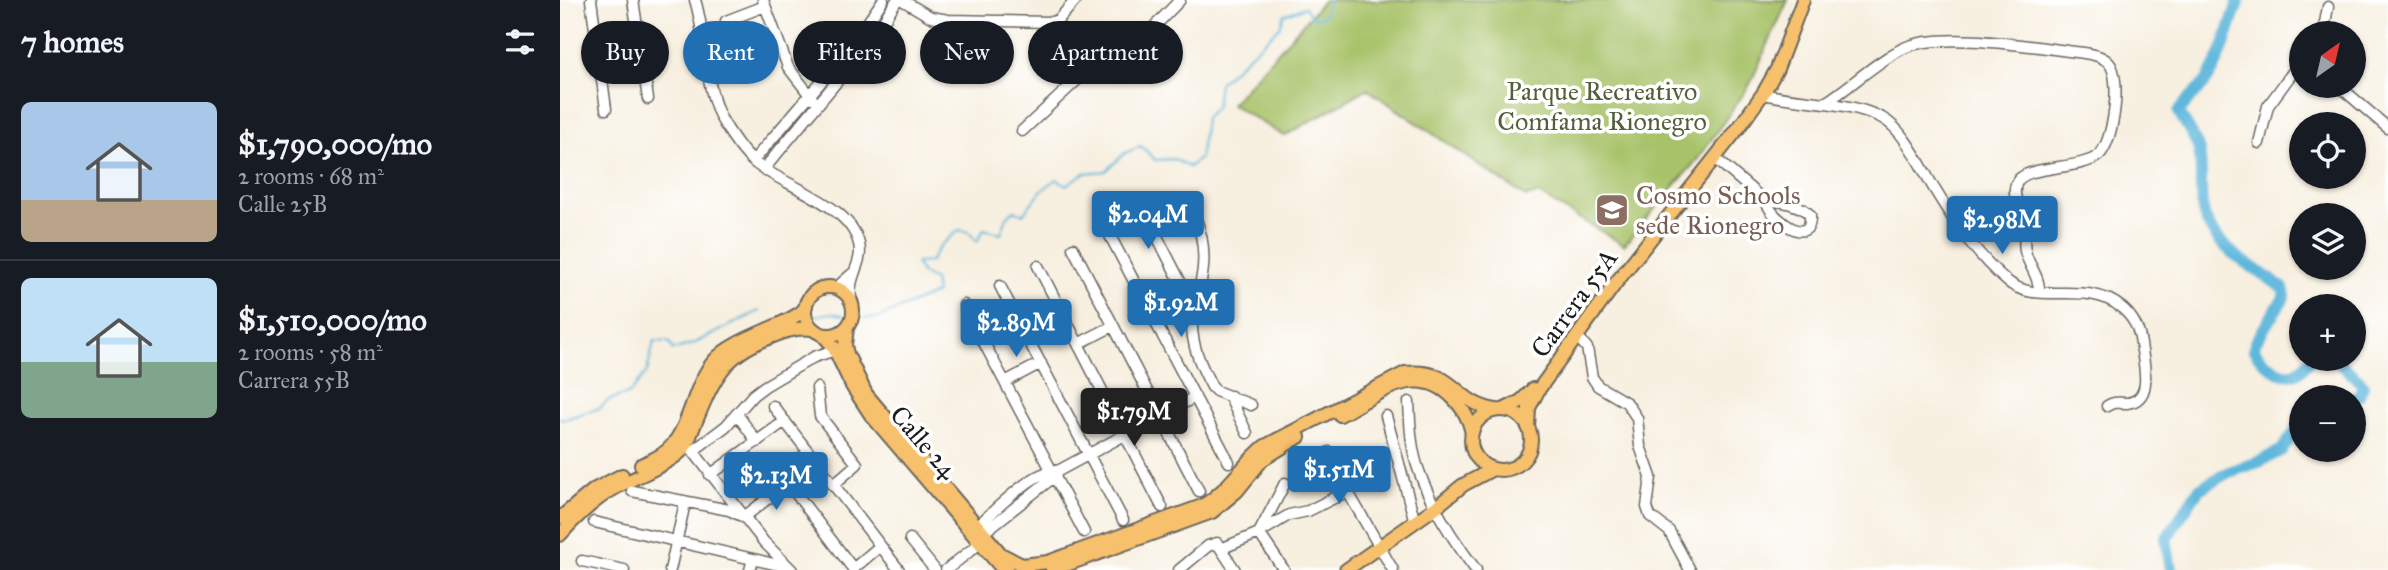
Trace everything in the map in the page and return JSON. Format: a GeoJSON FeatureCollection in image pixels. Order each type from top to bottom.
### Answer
{"type":"FeatureCollection","features":[{"type":"Feature","properties":{"kind":"main road","name":"Carrera 55A"},"geometry":{"type":"LineString","coordinates":[[1500,410],[1521,401],[1533,388],[1607,285],[1747,107],[1771,69],[1797,0]]}},
{"type":"Feature","properties":{"kind":"main road","name":"Carrera 55A"},"geometry":{"type":"LineString","coordinates":[[1528,427],[1534,396],[1656,230],[1763,94],[1777,69],[1803,0]]}},
{"type":"Feature","properties":{"kind":"main road"},"geometry":{"type":"LineString","coordinates":[[560,518],[595,489],[673,445],[705,374],[714,360],[727,348],[751,335],[795,318],[803,312],[810,297],[817,291],[836,288],[845,293],[851,301],[853,313],[847,328],[836,335],[802,328],[784,331],[746,347],[719,371],[682,450],[667,461],[613,489],[584,511],[560,535]]}},
{"type":"Feature","properties":{"kind":"main road"},"geometry":{"type":"LineString","coordinates":[[806,306],[806,318],[818,332]]}},
{"type":"Feature","properties":{"kind":"main road","name":"Calle 24"},"geometry":{"type":"LineString","coordinates":[[847,328],[847,354],[866,394],[980,534],[1002,567]]}},
{"type":"Feature","properties":{"kind":"main road","name":"Calle 24"},"geometry":{"type":"LineString","coordinates":[[818,332],[835,350],[852,386],[871,415],[980,534]]}},
{"type":"Feature","properties":{"kind":"main road"},"geometry":{"type":"LineString","coordinates":[[1002,567],[1048,562],[1202,506],[1223,492],[1265,446],[1405,373],[1418,372],[1441,377],[1472,403],[1516,414],[1528,427],[1531,444],[1524,459],[1510,469],[1493,469],[1463,485],[1436,508],[1346,570]]}},
{"type":"Feature","properties":{"kind":"main road"},"geometry":{"type":"LineString","coordinates":[[1052,570],[1212,512],[1231,497],[1271,453],[1404,382],[1413,380],[1430,382],[1443,389],[1467,416],[1472,433],[1471,471],[1463,485]]}},
{"type":"Feature","properties":{"kind":"main road"},"geometry":{"type":"LineString","coordinates":[[1472,433],[1480,418],[1500,410]]}},
{"type":"Feature","properties":{"kind":"main road"},"geometry":{"type":"LineString","coordinates":[[1472,448],[1478,459],[1493,469]]}},
{"type":"Feature","properties":{"kind":"street"},"geometry":{"type":"LineString","coordinates":[[591,0],[594,21]]}},
{"type":"Feature","properties":{"kind":"street"},"geometry":{"type":"LineString","coordinates":[[633,0],[636,21]]}},
{"type":"Feature","properties":{"kind":"street"},"geometry":{"type":"LineString","coordinates":[[695,0],[701,20],[715,105],[733,138],[753,161],[828,206],[855,232],[860,256],[851,283],[851,301]]}},
{"type":"Feature","properties":{"kind":"street"},"geometry":{"type":"LineString","coordinates":[[871,21],[883,0]]}},
{"type":"Feature","properties":{"kind":"street"},"geometry":{"type":"LineString","coordinates":[[753,161],[869,43],[900,0],[931,17],[948,20],[1052,22],[1058,20],[1076,0]]}},
{"type":"Feature","properties":{"kind":"street"},"geometry":{"type":"LineString","coordinates":[[1022,131],[1089,68],[1100,65],[1134,65],[1144,59],[1153,29],[1175,1]]}},
{"type":"Feature","properties":{"kind":"street"},"geometry":{"type":"LineString","coordinates":[[726,21],[764,3],[788,67],[814,100]]}},
{"type":"Feature","properties":{"kind":"street"},"geometry":{"type":"LineString","coordinates":[[2325,21],[2328,7]]}},
{"type":"Feature","properties":{"kind":"street"},"geometry":{"type":"LineString","coordinates":[[1825,103],[1902,49],[1932,41],[1958,40],[2084,53],[2109,62],[2113,70],[2113,129],[2099,155],[2077,165],[2024,174],[2017,181],[2015,192],[2018,208],[2025,222],[2025,250],[2038,280],[2039,291]]}},
{"type":"Feature","properties":{"kind":"street"},"geometry":{"type":"LineString","coordinates":[[2259,143],[2268,106],[2289,77]]}},
{"type":"Feature","properties":{"kind":"street"},"geometry":{"type":"LineString","coordinates":[[603,84],[606,109]]}},
{"type":"Feature","properties":{"kind":"street"},"geometry":{"type":"LineString","coordinates":[[646,84],[648,99]]}},
{"type":"Feature","properties":{"kind":"street"},"geometry":{"type":"LineString","coordinates":[[764,169],[825,84]]}},
{"type":"Feature","properties":{"kind":"street"},"geometry":{"type":"LineString","coordinates":[[1763,94],[1825,103],[1870,113],[1887,121],[1914,156],[1982,258],[2010,284],[2028,293],[2039,291],[2097,295],[2110,299],[2133,319],[2139,331],[2146,387],[2137,400],[2107,406]]}},
{"type":"Feature","properties":{"kind":"street"},"geometry":{"type":"LineString","coordinates":[[2353,98],[2388,128]]}},
{"type":"Feature","properties":{"kind":"street"},"geometry":{"type":"LineString","coordinates":[[1715,158],[1767,203]]}},
{"type":"Feature","properties":{"kind":"street"},"geometry":{"type":"LineString","coordinates":[[1144,211],[1181,281],[1176,292],[1147,307]]}},
{"type":"Feature","properties":{"kind":"street"},"geometry":{"type":"LineString","coordinates":[[1153,226],[1182,212],[1194,215],[1204,257],[1192,331],[1199,360],[1216,391],[1251,405]]}},
{"type":"Feature","properties":{"kind":"street"},"geometry":{"type":"LineString","coordinates":[[1107,230],[1229,462]]}},
{"type":"Feature","properties":{"kind":"street"},"geometry":{"type":"LineString","coordinates":[[1073,248],[1199,491]]}},
{"type":"Feature","properties":{"kind":"street"},"geometry":{"type":"LineString","coordinates":[[1038,266],[1162,507]]}},
{"type":"Feature","properties":{"kind":"street"},"geometry":{"type":"LineString","coordinates":[[836,288],[845,282],[856,268]]}},
{"type":"Feature","properties":{"kind":"street"},"geometry":{"type":"LineString","coordinates":[[1000,286],[1123,520]]}},
{"type":"Feature","properties":{"kind":"street"},"geometry":{"type":"LineString","coordinates":[[1176,292],[1195,303]]}},
{"type":"Feature","properties":{"kind":"street"},"geometry":{"type":"LineString","coordinates":[[964,305],[1055,472],[1084,532]]}},
{"type":"Feature","properties":{"kind":"street"},"geometry":{"type":"LineString","coordinates":[[1078,344],[1113,326]]}},
{"type":"Feature","properties":{"kind":"street"},"geometry":{"type":"LineString","coordinates":[[1577,336],[1587,348],[1592,377],[1598,386],[1627,403],[1637,418],[1640,446],[1651,477],[1647,507],[1650,516],[1669,531],[1690,570]]}},
{"type":"Feature","properties":{"kind":"street"},"geometry":{"type":"LineString","coordinates":[[790,569],[744,517],[693,451],[726,426],[753,395],[765,386],[814,357],[835,350]]}},
{"type":"Feature","properties":{"kind":"street"},"geometry":{"type":"LineString","coordinates":[[1006,382],[1041,363]]}},
{"type":"Feature","properties":{"kind":"street"},"geometry":{"type":"LineString","coordinates":[[817,388],[820,416],[857,464],[833,485]]}},
{"type":"Feature","properties":{"kind":"street"},"geometry":{"type":"LineString","coordinates":[[1231,396],[1247,433]]}},
{"type":"Feature","properties":{"kind":"street"},"geometry":{"type":"LineString","coordinates":[[946,570],[959,566],[980,534],[1055,472],[1195,397]]}},
{"type":"Feature","properties":{"kind":"street"},"geometry":{"type":"LineString","coordinates":[[1409,402],[1418,471],[1436,508],[1476,570]]}},
{"type":"Feature","properties":{"kind":"street"},"geometry":{"type":"LineString","coordinates":[[773,406],[899,570]]}},
{"type":"Feature","properties":{"kind":"street"},"geometry":{"type":"LineString","coordinates":[[737,414],[757,442]]}},
{"type":"Feature","properties":{"kind":"street"},"geometry":{"type":"LineString","coordinates":[[1386,416],[1415,522]]}},
{"type":"Feature","properties":{"kind":"street"},"geometry":{"type":"LineString","coordinates":[[710,475],[785,421]]}},
{"type":"Feature","properties":{"kind":"street"},"geometry":{"type":"LineString","coordinates":[[1329,452],[1334,468],[1392,570]]}},
{"type":"Feature","properties":{"kind":"street"},"geometry":{"type":"LineString","coordinates":[[808,453],[784,471],[788,483],[853,570],[880,547]]}},
{"type":"Feature","properties":{"kind":"street"},"geometry":{"type":"LineString","coordinates":[[744,517],[788,483]]}},
{"type":"Feature","properties":{"kind":"street"},"geometry":{"type":"LineString","coordinates":[[1259,533],[1285,483]]}},
{"type":"Feature","properties":{"kind":"street"},"geometry":{"type":"LineString","coordinates":[[632,491],[729,510],[744,517]]}},
{"type":"Feature","properties":{"kind":"street"},"geometry":{"type":"LineString","coordinates":[[1223,548],[1259,533],[1289,515],[1308,511],[1348,492]]}},
{"type":"Feature","properties":{"kind":"street"},"geometry":{"type":"LineString","coordinates":[[670,570],[685,503]]}},
{"type":"Feature","properties":{"kind":"street"},"geometry":{"type":"LineString","coordinates":[[594,522],[676,542],[752,565],[790,569]]}},
{"type":"Feature","properties":{"kind":"street"},"geometry":{"type":"LineString","coordinates":[[1259,533],[1284,570]]}},
{"type":"Feature","properties":{"kind":"street"},"geometry":{"type":"LineString","coordinates":[[910,538],[935,570]]}},
{"type":"Feature","properties":{"kind":"street"},"geometry":{"type":"LineString","coordinates":[[1180,570],[1208,546],[1217,542],[1235,570]]}},
{"type":"Feature","properties":{"kind":"street"},"geometry":{"type":"LineString","coordinates":[[582,561],[624,570]]}},
{"type":"Feature","properties":{"kind":"green space","name":"Parque Recreativo Comfama Rionegro"},"geometry":{"type":"Polygon","coordinates":[[[1324,0],[1788,0],[1749,86],[1697,160],[1624,245],[1538,194],[1526,197],[1367,89],[1284,136],[1231,104],[1324,0]]]}},
{"type":"Feature","properties":{"kind":"waterway"},"geometry":{"type":"LineString","coordinates":[[865,318],[878,318],[936,293],[934,280],[922,274],[916,263],[930,262],[940,246],[959,230],[969,232],[977,242],[984,229],[1001,234],[1007,217],[1014,210],[1023,214],[1041,191],[1057,179],[1066,185],[1084,173],[1106,171],[1125,153],[1141,146],[1155,160],[1174,159],[1189,167],[1200,158],[1205,118],[1216,106],[1219,83],[1280,27],[1284,15],[1305,7],[1312,18],[1324,16],[1329,0]]}},
{"type":"Feature","properties":{"kind":"waterway"},"geometry":{"type":"LineString","coordinates":[[2239,0],[2211,75],[2179,112],[2199,151],[2201,199],[2209,226],[2233,253],[2283,288],[2285,296],[2255,342],[2254,350],[2267,365],[2280,372],[2292,374],[2299,371]]}},
{"type":"Feature","properties":{"kind":"waterway"},"geometry":{"type":"LineString","coordinates":[[560,418],[565,419],[600,408],[609,400],[630,393],[647,372],[654,341],[669,342],[673,350],[695,343],[759,311]]}},
{"type":"Feature","properties":{"kind":"waterway"},"geometry":{"type":"LineString","coordinates":[[815,316],[831,313],[843,315]]}},
{"type":"Feature","properties":{"kind":"waterway"},"geometry":{"type":"LineString","coordinates":[[2349,371],[2362,385]]}},
{"type":"Feature","properties":{"kind":"waterway"},"geometry":{"type":"LineString","coordinates":[[2171,570],[2166,539],[2199,489],[2229,472],[2261,461],[2282,450],[2289,440]]}},
{"type":"Feature","properties":{"kind":"place","name":"Cosmo Schools sede Rionegro"},"geometry":{"type":"Point","coordinates":[1612,210]}}]}
